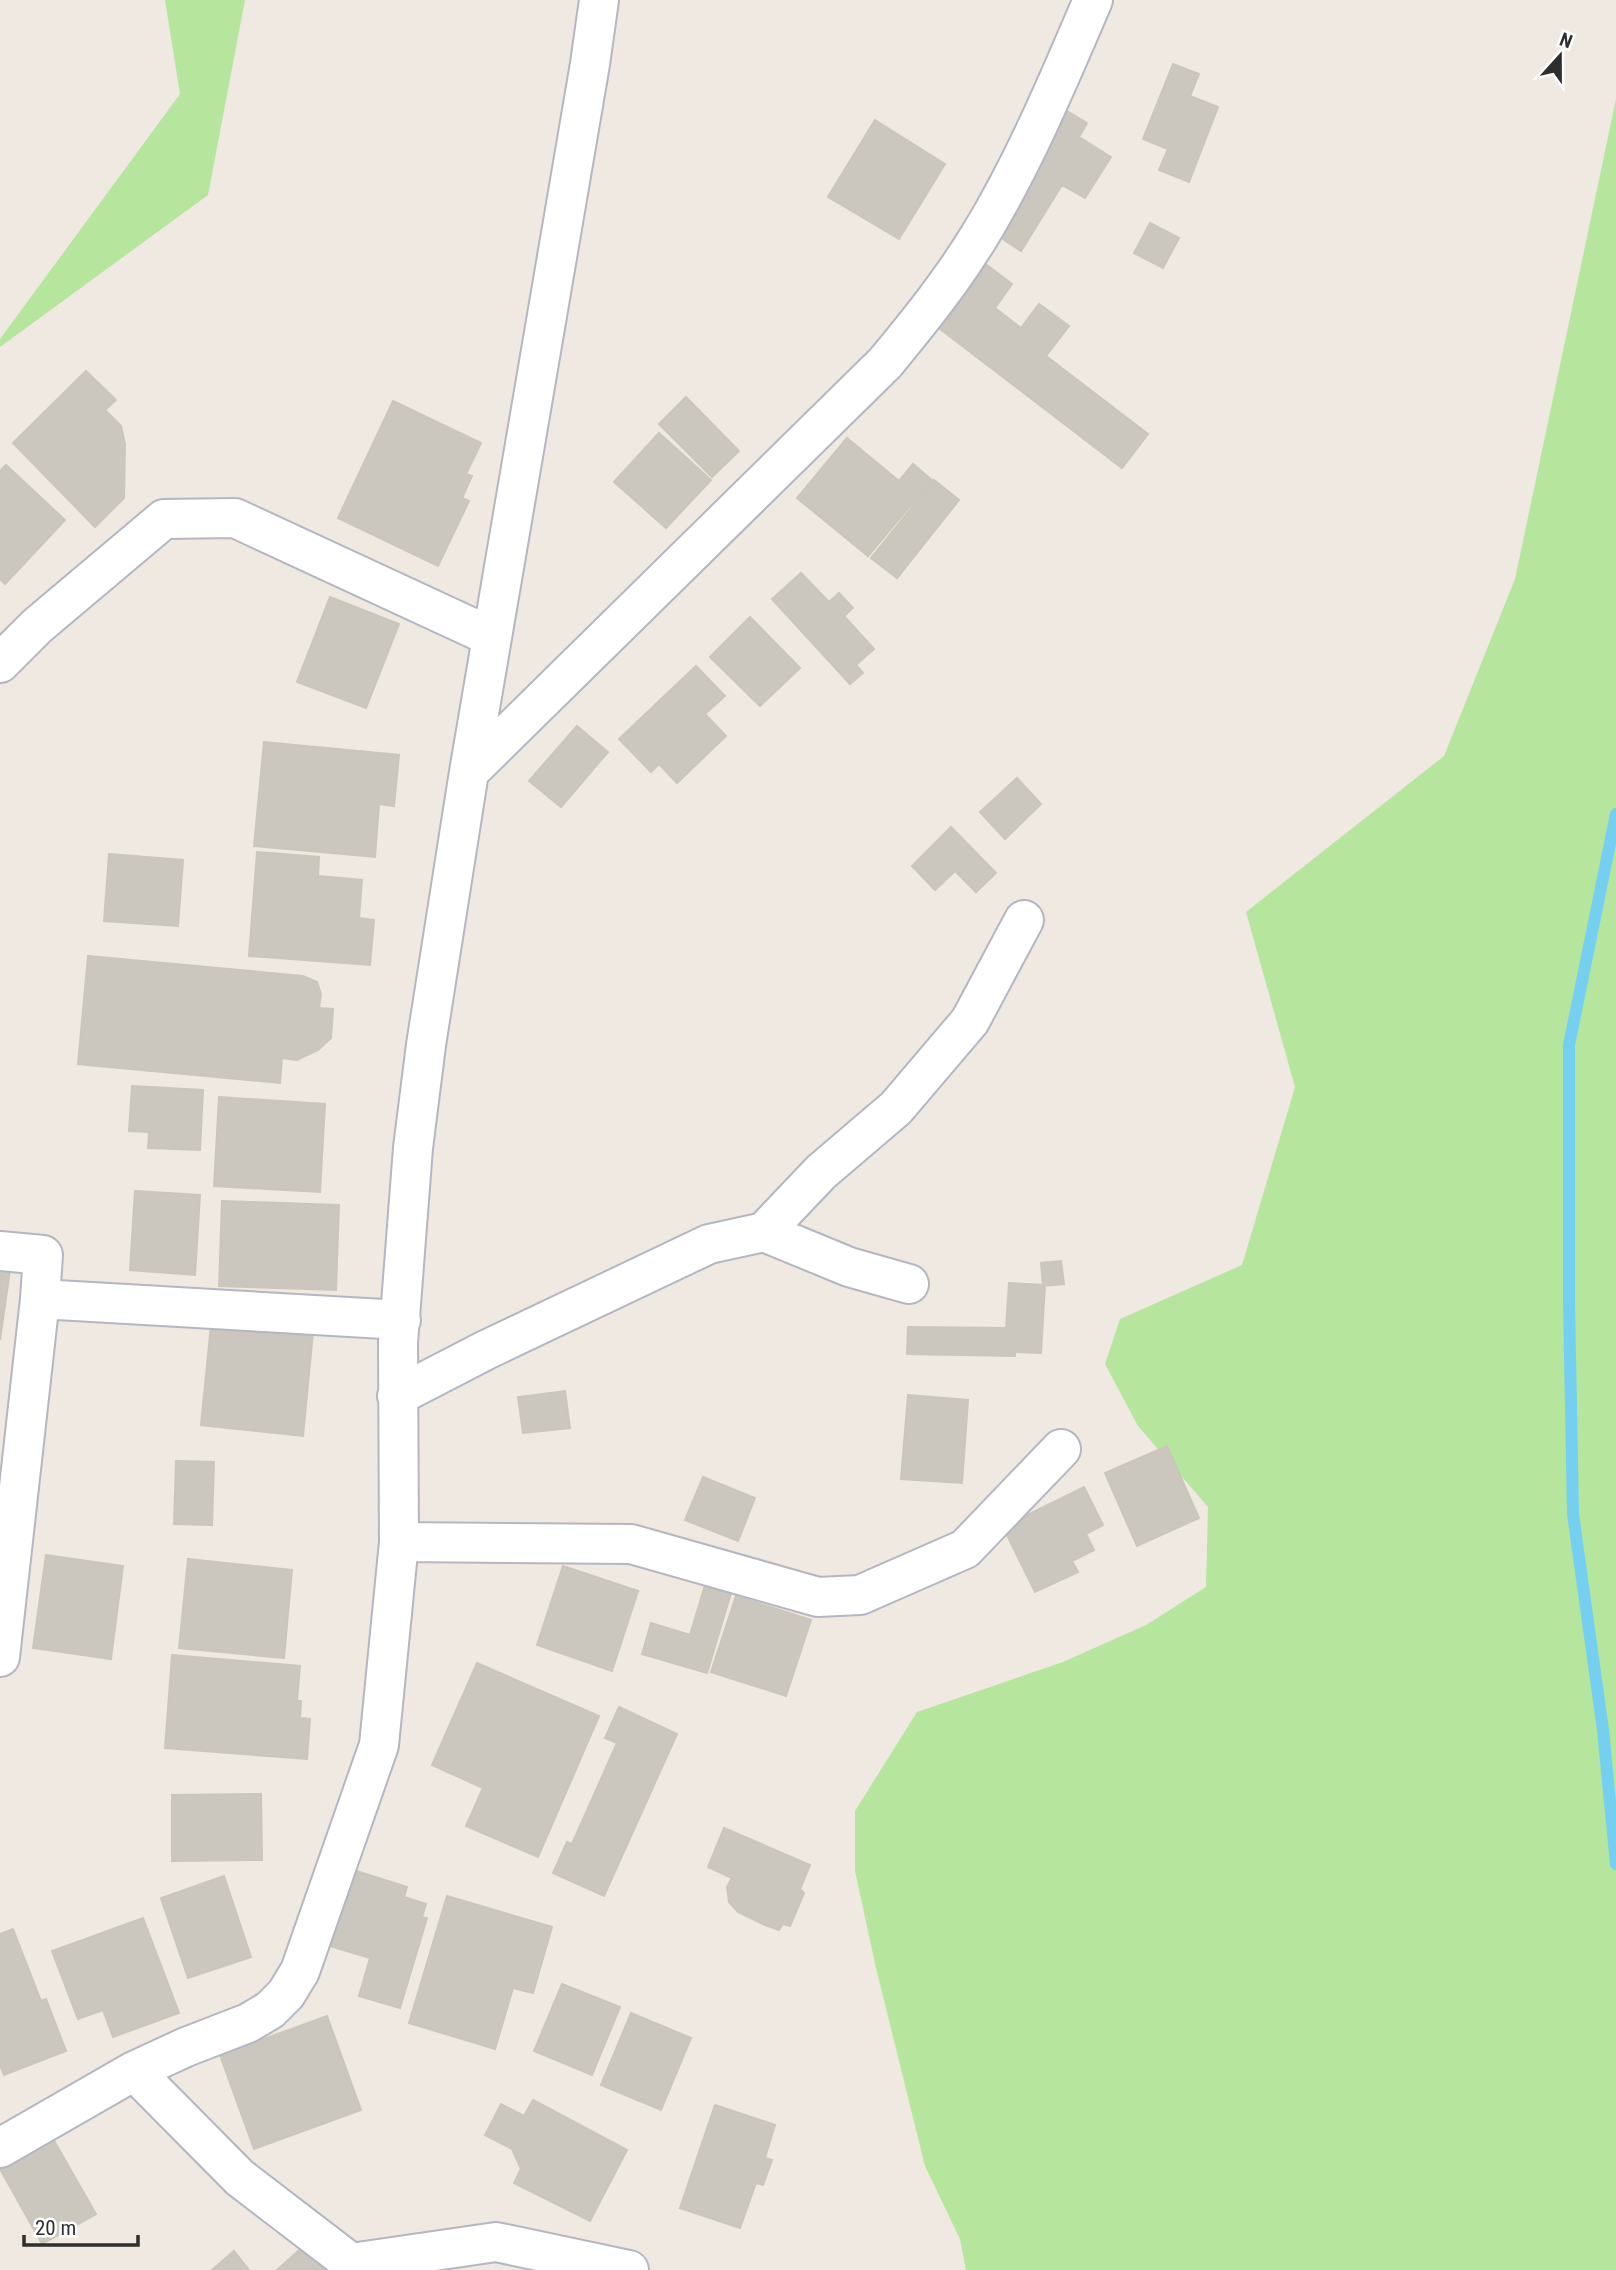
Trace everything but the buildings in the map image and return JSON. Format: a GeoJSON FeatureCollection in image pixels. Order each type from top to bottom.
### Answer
{"type":"FeatureCollection","features":[{"type":"Feature","properties":{"kind":"street"},"geometry":{"type":"LineString","coordinates":[[0,2148],[134,2071],[248,2023],[270,2010],[286,1994],[300,1971],[379,1745],[400,1542],[398,1343],[413,1147],[426,1045],[469,772],[588,78],[598,0]]}},
{"type":"Feature","properties":{"kind":"street"},"geometry":{"type":"LineString","coordinates":[[469,772],[885,363],[918,324],[981,234],[1055,89],[1093,0]]}},
{"type":"Feature","properties":{"kind":"street"},"geometry":{"type":"LineString","coordinates":[[0,663],[37,626],[164,519],[235,518],[492,637]]}},
{"type":"Feature","properties":{"kind":"street"},"geometry":{"type":"LineString","coordinates":[[397,1396],[486,1350],[709,1244],[764,1232],[821,1172],[896,1108],[971,1021],[1024,920]]}},
{"type":"Feature","properties":{"kind":"street"},"geometry":{"type":"LineString","coordinates":[[764,1232],[849,1268],[909,1284]]}},
{"type":"Feature","properties":{"kind":"street"},"geometry":{"type":"LineString","coordinates":[[0,1251],[43,1255],[0,1657]]}},
{"type":"Feature","properties":{"kind":"street"},"geometry":{"type":"LineString","coordinates":[[40,1299],[401,1320]]}},
{"type":"Feature","properties":{"kind":"street"},"geometry":{"type":"LineString","coordinates":[[400,1542],[631,1544],[818,1597],[860,1595],[965,1549],[1061,1449]]}},
{"type":"Feature","properties":{"kind":"street"},"geometry":{"type":"LineString","coordinates":[[134,2071],[240,2178],[352,2266],[496,2242],[629,2270]]}},
{"type":"Feature","properties":{"kind":"green space"},"geometry":{"type":"Polygon","coordinates":[[[165,0],[245,0],[208,195],[0,347],[0,339],[180,94],[165,0]]]}},
{"type":"Feature","properties":{"kind":"green space"},"geometry":{"type":"Polygon","coordinates":[[[1616,99],[1616,2270],[966,2270],[960,2239],[925,2166],[876,1968],[855,1871],[855,1811],[917,1712],[1063,1662],[1146,1625],[1206,1587],[1208,1507],[1138,1426],[1105,1364],[1120,1319],[1242,1265],[1295,1087],[1246,912],[1444,756],[1515,579],[1616,99]]]}},
{"type":"Feature","properties":{"kind":"waterway"},"geometry":{"type":"LineString","coordinates":[[1616,814],[1569,1045],[1569,1302],[1573,1514],[1603,1730],[1616,1864]]}}]}
